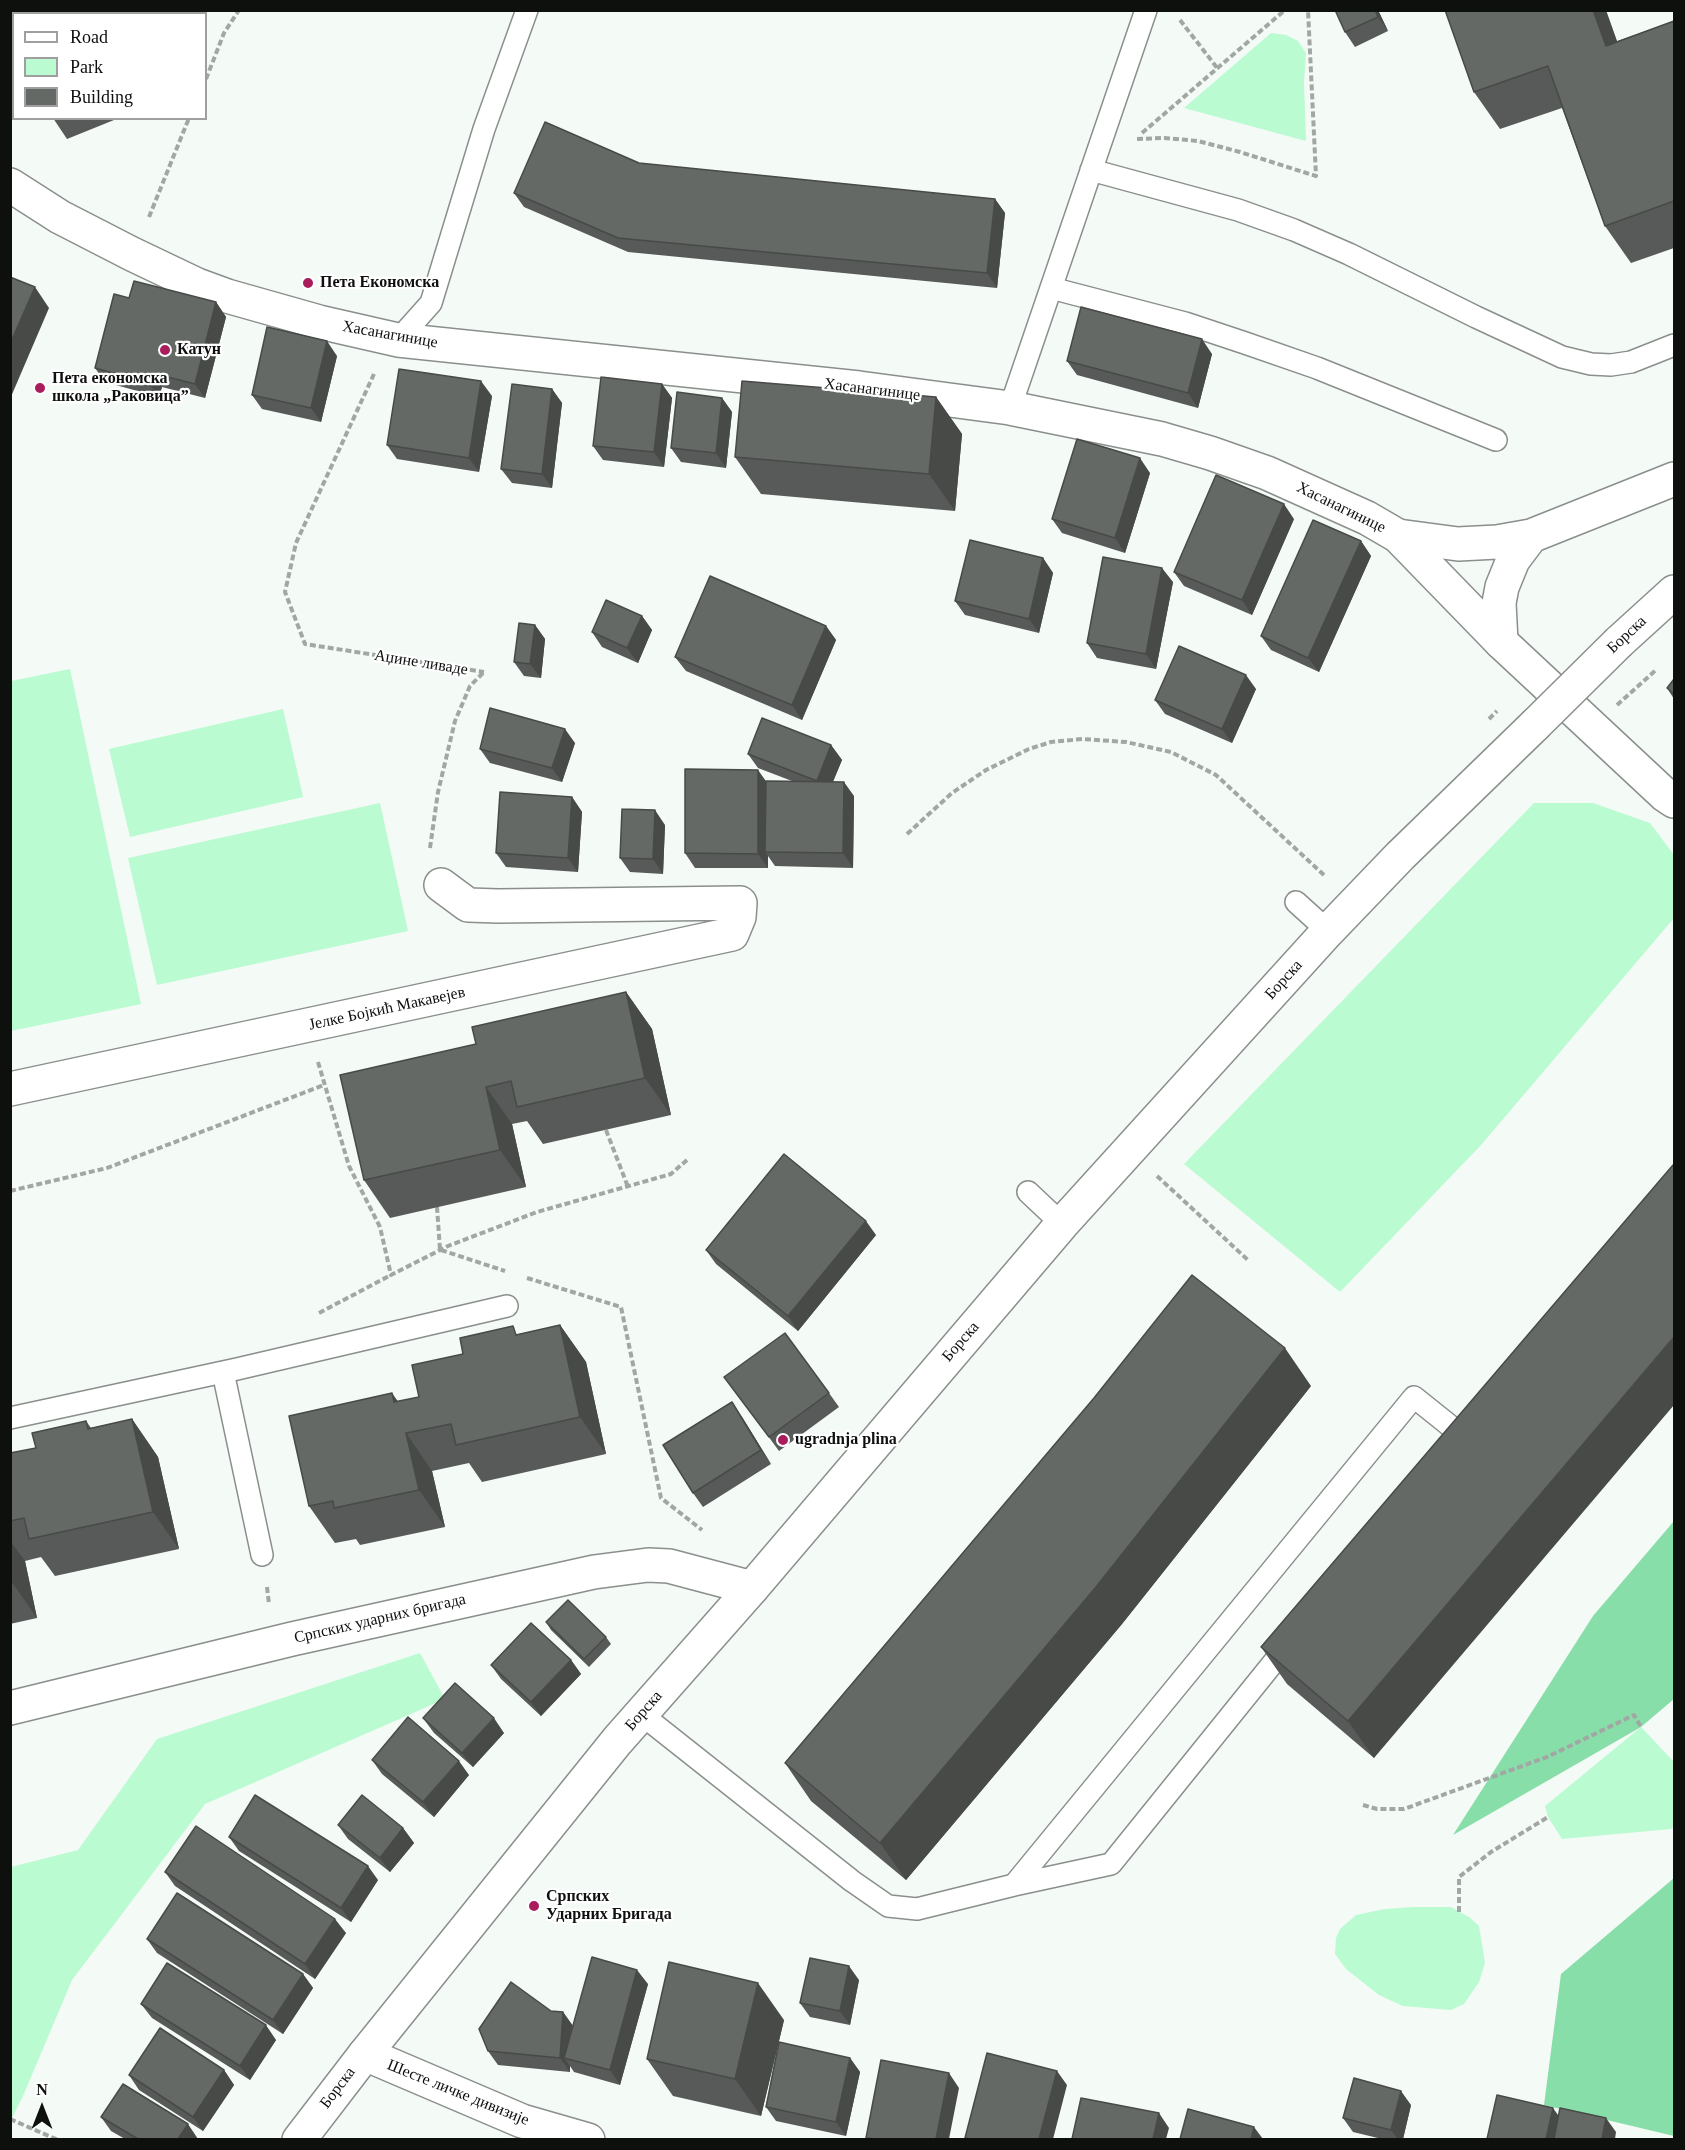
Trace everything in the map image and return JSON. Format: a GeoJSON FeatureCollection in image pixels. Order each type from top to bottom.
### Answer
{"type":"FeatureCollection","features":[{"type":"Feature","properties":{"kind":"street","name":"Хасанагинице"},"geometry":{"type":"LineString","coordinates":[[10,185],[60,217],[132,255],[197,285],[259,306],[398,340],[859,388],[1010,408],[1162,439],[1210,453],[1315,494],[1398,536],[1502,642],[1674,801]]}},
{"type":"Feature","properties":{"kind":"street"},"geometry":{"type":"LineString","coordinates":[[1398,536],[1458,544],[1497,542],[1532,536],[1674,479]]}},
{"type":"Feature","properties":{"kind":"street"},"geometry":{"type":"LineString","coordinates":[[1502,642],[1499,603],[1502,587],[1512,560],[1532,536]]}},
{"type":"Feature","properties":{"kind":"street","name":"Борска"},"geometry":{"type":"LineString","coordinates":[[299,2139],[364,2054],[617,1741],[752,1587],[1062,1224],[1328,931],[1400,856],[1619,642],[1674,592]]}},
{"type":"Feature","properties":{"kind":"street","name":"Јелке Бојкић Макавејев"},"geometry":{"type":"LineString","coordinates":[[10,1089],[732,934],[739,917],[740,903],[468,905],[441,885]]}},
{"type":"Feature","properties":{"kind":"street","name":"Српских ударних бригада"},"geometry":{"type":"LineString","coordinates":[[10,1708],[292,1639],[594,1572],[648,1565],[669,1566],[752,1587]]}},
{"type":"Feature","properties":{"kind":"street","name":"Шесте личке дивизије"},"geometry":{"type":"LineString","coordinates":[[364,2054],[522,2121],[545,2134],[588,2139]]}},
{"type":"Feature","properties":{"kind":"lane"},"geometry":{"type":"LineString","coordinates":[[398,340],[431,303],[484,129],[527,10]]}},
{"type":"Feature","properties":{"kind":"lane"},"geometry":{"type":"LineString","coordinates":[[1010,408],[1146,10]]}},
{"type":"Feature","properties":{"kind":"lane"},"geometry":{"type":"LineString","coordinates":[[1091,170],[1238,210],[1294,230],[1349,254],[1562,357],[1590,364],[1611,365],[1631,362],[1674,345]]}},
{"type":"Feature","properties":{"kind":"lane"},"geometry":{"type":"LineString","coordinates":[[1051,288],[1185,322],[1245,342],[1358,384],[1496,440]]}},
{"type":"Feature","properties":{"kind":"lane"},"geometry":{"type":"LineString","coordinates":[[1296,902],[1328,931]]}},
{"type":"Feature","properties":{"kind":"lane"},"geometry":{"type":"LineString","coordinates":[[1028,1192],[1062,1224]]}},
{"type":"Feature","properties":{"kind":"lane"},"geometry":{"type":"LineString","coordinates":[[10,1418],[223,1372],[507,1306]]}},
{"type":"Feature","properties":{"kind":"lane"},"geometry":{"type":"LineString","coordinates":[[223,1372],[262,1555]]}},
{"type":"Feature","properties":{"kind":"lane"},"geometry":{"type":"LineString","coordinates":[[1014,1885],[1414,1397],[1459,1433]]}},
{"type":"Feature","properties":{"kind":"lane"},"geometry":{"type":"LineString","coordinates":[[1444,1451],[1474,1414]]}},
{"type":"Feature","properties":{"kind":"lane"},"geometry":{"type":"LineString","coordinates":[[641,1714],[852,1881],[888,1906],[917,1909],[1111,1864],[1303,1626]]}},
{"type":"Feature","properties":{"kind":"path"},"geometry":{"type":"LineString","coordinates":[[207,76],[224,33],[239,10]]}},
{"type":"Feature","properties":{"kind":"path"},"geometry":{"type":"LineString","coordinates":[[1285,10],[1134,139],[1164,138],[1198,141],[1316,176],[1308,10]]}},
{"type":"Feature","properties":{"kind":"path"},"geometry":{"type":"LineString","coordinates":[[1175,14],[1218,69]]}},
{"type":"Feature","properties":{"kind":"path"},"geometry":{"type":"LineString","coordinates":[[148,219],[188,120]]}},
{"type":"Feature","properties":{"kind":"path","name":"Аџине ливаде"},"geometry":{"type":"LineString","coordinates":[[398,340],[385,352],[296,543],[285,592],[305,644],[484,672],[470,687],[455,721],[438,792],[429,854],[441,885]]}},
{"type":"Feature","properties":{"kind":"path"},"geometry":{"type":"LineString","coordinates":[[907,834],[952,793],[986,770],[1029,749],[1051,742],[1082,739],[1126,742],[1172,752],[1216,775],[1328,878]]}},
{"type":"Feature","properties":{"kind":"path"},"geometry":{"type":"LineString","coordinates":[[307,1026],[349,1166],[380,1227],[391,1275],[440,1250],[537,1212],[671,1174],[688,1159]]}},
{"type":"Feature","properties":{"kind":"path"},"geometry":{"type":"LineString","coordinates":[[10,1191],[107,1168],[324,1085]]}},
{"type":"Feature","properties":{"kind":"path"},"geometry":{"type":"LineString","coordinates":[[606,1130],[628,1186]]}},
{"type":"Feature","properties":{"kind":"path"},"geometry":{"type":"LineString","coordinates":[[1156,1175],[1249,1261]]}},
{"type":"Feature","properties":{"kind":"path"},"geometry":{"type":"LineString","coordinates":[[437,1207],[440,1250]]}},
{"type":"Feature","properties":{"kind":"path"},"geometry":{"type":"LineString","coordinates":[[440,1250],[508,1272]]}},
{"type":"Feature","properties":{"kind":"path"},"geometry":{"type":"LineString","coordinates":[[519,1275],[621,1307],[661,1498],[702,1530]]}},
{"type":"Feature","properties":{"kind":"path"},"geometry":{"type":"LineString","coordinates":[[1363,1805],[1377,1809],[1404,1809],[1547,1757],[1634,1716],[1641,1727]]}},
{"type":"Feature","properties":{"kind":"path"},"geometry":{"type":"LineString","coordinates":[[1459,1912],[1459,1877],[1491,1852],[1548,1817]]}},
{"type":"Feature","properties":{"kind":"path"},"geometry":{"type":"LineString","coordinates":[[10,2119],[58,2139]]}},
{"type":"Feature","properties":{"kind":"green space"},"geometry":{"type":"Polygon","coordinates":[[[1271,33],[1286,35],[1298,41],[1306,53],[1304,82],[1306,141],[1184,108],[1271,33]]]}},
{"type":"Feature","properties":{"kind":"green space"},"geometry":{"type":"Polygon","coordinates":[[[70,669],[141,1004],[11,1031],[11,681],[70,669]]]}},
{"type":"Feature","properties":{"kind":"green space"},"geometry":{"type":"Polygon","coordinates":[[[283,709],[303,797],[130,837],[109,749],[283,709]]]}},
{"type":"Feature","properties":{"kind":"green space"},"geometry":{"type":"Polygon","coordinates":[[[380,803],[408,931],[157,985],[128,858],[380,803]]]}},
{"type":"Feature","properties":{"kind":"green space"},"geometry":{"type":"Polygon","coordinates":[[[1534,803],[1593,803],[1650,823],[1674,855],[1674,918],[1481,1145],[1340,1292],[1184,1164],[1534,803]]]}},
{"type":"Feature","properties":{"kind":"green space"},"geometry":{"type":"Polygon","coordinates":[[[1674,1521],[1674,1699],[1641,1727],[1453,1835],[1593,1616],[1674,1521]]]}},
{"type":"Feature","properties":{"kind":"green space"},"geometry":{"type":"Polygon","coordinates":[[[420,1653],[445,1699],[205,1804],[72,1980],[11,2120],[11,1867],[78,1850],[157,1739],[420,1653]]]}},
{"type":"Feature","properties":{"kind":"green space"},"geometry":{"type":"Polygon","coordinates":[[[1641,1727],[1674,1762],[1674,1826],[1671,1829],[1562,1839],[1548,1817],[1545,1806],[1641,1727]]]}},
{"type":"Feature","properties":{"kind":"green space"},"geometry":{"type":"Polygon","coordinates":[[[1674,1878],[1674,2136],[1544,2105],[1561,1974],[1674,1878]]]}},
{"type":"Feature","properties":{"kind":"green space"},"geometry":{"type":"Polygon","coordinates":[[[1451,1907],[1469,1917],[1479,1926],[1485,1963],[1479,1982],[1464,2004],[1451,2010],[1403,2006],[1379,1995],[1346,1969],[1335,1954],[1336,1938],[1340,1929],[1356,1915],[1385,1909],[1451,1907]]]}},
{"type":"Feature","properties":{"kind":"building"},"geometry":{"type":"Polygon","coordinates":[[[10,10],[145,10],[146,12],[12,12],[12,30],[10,10]]]}},
{"type":"Feature","properties":{"kind":"building"},"geometry":{"type":"Polygon","coordinates":[[[1335,10],[1375,10],[1378,17],[1345,32],[1335,10]]]}},
{"type":"Feature","properties":{"kind":"building"},"geometry":{"type":"Polygon","coordinates":[[[1445,10],[1593,10],[1606,46],[1674,21],[1674,201],[1605,226],[1548,66],[1474,92],[1445,10]]]}},
{"type":"Feature","properties":{"kind":"building"},"geometry":{"type":"Polygon","coordinates":[[[545,122],[639,163],[995,199],[987,273],[618,238],[514,193],[545,122]]]}},
{"type":"Feature","properties":{"kind":"building"},"geometry":{"type":"Polygon","coordinates":[[[10,277],[35,287],[10,344],[10,277]]]}},
{"type":"Feature","properties":{"kind":"building","name":"Катун"},"geometry":{"type":"Polygon","coordinates":[[[134,281],[216,302],[195,384],[152,373],[149,383],[95,368],[114,294],[129,298],[134,281]]]}},
{"type":"Feature","properties":{"kind":"building"},"geometry":{"type":"Polygon","coordinates":[[[1081,307],[1202,339],[1188,393],[1067,361],[1081,307]]]}},
{"type":"Feature","properties":{"kind":"building"},"geometry":{"type":"Polygon","coordinates":[[[267,327],[327,341],[311,408],[252,395],[267,327]]]}},
{"type":"Feature","properties":{"kind":"building"},"geometry":{"type":"Polygon","coordinates":[[[399,369],[481,381],[469,458],[387,445],[399,369]]]}},
{"type":"Feature","properties":{"kind":"building"},"geometry":{"type":"Polygon","coordinates":[[[601,377],[662,384],[654,452],[593,446],[601,377]]]}},
{"type":"Feature","properties":{"kind":"building"},"geometry":{"type":"Polygon","coordinates":[[[742,381],[936,397],[929,474],[735,457],[742,381]]]}},
{"type":"Feature","properties":{"kind":"building"},"geometry":{"type":"Polygon","coordinates":[[[512,384],[552,389],[542,474],[501,469],[512,384]]]}},
{"type":"Feature","properties":{"kind":"building"},"geometry":{"type":"Polygon","coordinates":[[[677,392],[722,398],[716,453],[671,448],[677,392]]]}},
{"type":"Feature","properties":{"kind":"building"},"geometry":{"type":"Polygon","coordinates":[[[1077,439],[1140,458],[1115,538],[1052,519],[1077,439]]]}},
{"type":"Feature","properties":{"kind":"building"},"geometry":{"type":"Polygon","coordinates":[[[1216,475],[1284,504],[1242,600],[1174,572],[1216,475]]]}},
{"type":"Feature","properties":{"kind":"building"},"geometry":{"type":"Polygon","coordinates":[[[1313,520],[1361,541],[1308,658],[1261,636],[1313,520]]]}},
{"type":"Feature","properties":{"kind":"building"},"geometry":{"type":"Polygon","coordinates":[[[970,540],[1043,558],[1029,619],[955,601],[970,540]]]}},
{"type":"Feature","properties":{"kind":"building"},"geometry":{"type":"Polygon","coordinates":[[[1103,557],[1162,568],[1146,654],[1087,643],[1103,557]]]}},
{"type":"Feature","properties":{"kind":"building"},"geometry":{"type":"Polygon","coordinates":[[[710,576],[826,626],[792,705],[675,657],[710,576]]]}},
{"type":"Feature","properties":{"kind":"building"},"geometry":{"type":"Polygon","coordinates":[[[606,600],[642,616],[627,648],[592,632],[606,600]]]}},
{"type":"Feature","properties":{"kind":"building"},"geometry":{"type":"Polygon","coordinates":[[[519,623],[535,625],[530,664],[514,662],[519,623]]]}},
{"type":"Feature","properties":{"kind":"building"},"geometry":{"type":"Polygon","coordinates":[[[1179,646],[1246,675],[1222,729],[1155,700],[1179,646]]]}},
{"type":"Feature","properties":{"kind":"building"},"geometry":{"type":"Polygon","coordinates":[[[1674,679],[1674,694],[1667,688],[1674,679]]]}},
{"type":"Feature","properties":{"kind":"building"},"geometry":{"type":"Polygon","coordinates":[[[490,708],[565,729],[552,768],[480,749],[490,708]]]}},
{"type":"Feature","properties":{"kind":"building"},"geometry":{"type":"Polygon","coordinates":[[[762,718],[831,745],[817,781],[748,754],[762,718]]]}},
{"type":"Feature","properties":{"kind":"building"},"geometry":{"type":"Polygon","coordinates":[[[685,769],[758,770],[758,854],[685,853],[685,769]]]}},
{"type":"Feature","properties":{"kind":"building"},"geometry":{"type":"Polygon","coordinates":[[[766,781],[844,782],[843,853],[765,852],[766,781]]]}},
{"type":"Feature","properties":{"kind":"building"},"geometry":{"type":"Polygon","coordinates":[[[500,792],[572,797],[568,858],[496,853],[500,792]]]}},
{"type":"Feature","properties":{"kind":"building"},"geometry":{"type":"Polygon","coordinates":[[[622,809],[655,810],[653,859],[620,858],[622,809]]]}},
{"type":"Feature","properties":{"kind":"building"},"geometry":{"type":"Polygon","coordinates":[[[626,992],[645,1078],[517,1107],[511,1081],[486,1087],[500,1150],[364,1180],[340,1075],[476,1044],[472,1027],[626,992]]]}},
{"type":"Feature","properties":{"kind":"building"},"geometry":{"type":"Polygon","coordinates":[[[784,1154],[866,1221],[788,1316],[706,1250],[784,1154]]]}},
{"type":"Feature","properties":{"kind":"building"},"geometry":{"type":"Polygon","coordinates":[[[1673,1165],[1674,1337],[1348,1721],[1261,1647],[1673,1165]]]}},
{"type":"Feature","properties":{"kind":"building"},"geometry":{"type":"Polygon","coordinates":[[[1192,1275],[1285,1348],[1096,1587],[880,1843],[785,1763],[1094,1398],[1192,1275]]]}},
{"type":"Feature","properties":{"kind":"building"},"geometry":{"type":"Polygon","coordinates":[[[560,1325],[580,1417],[456,1445],[451,1424],[406,1433],[419,1490],[334,1508],[333,1501],[309,1506],[289,1416],[392,1393],[394,1402],[419,1397],[412,1365],[463,1354],[460,1338],[513,1326],[516,1335],[560,1325]]]}},
{"type":"Feature","properties":{"kind":"building"},"geometry":{"type":"Polygon","coordinates":[[[785,1333],[829,1393],[769,1437],[724,1377],[785,1333]]]}},
{"type":"Feature","properties":{"kind":"building"},"geometry":{"type":"Polygon","coordinates":[[[732,1402],[761,1450],[693,1493],[663,1445],[732,1402]]]}},
{"type":"Feature","properties":{"kind":"building"},"geometry":{"type":"Polygon","coordinates":[[[132,1419],[153,1512],[29,1539],[24,1518],[10,1521],[10,1453],[36,1448],[32,1433],[86,1421],[88,1429],[132,1419]]]}},
{"type":"Feature","properties":{"kind":"building"},"geometry":{"type":"Polygon","coordinates":[[[568,1600],[606,1637],[584,1659],[546,1622],[568,1600]]]}},
{"type":"Feature","properties":{"kind":"building"},"geometry":{"type":"Polygon","coordinates":[[[531,1623],[571,1660],[531,1702],[491,1665],[531,1623]]]}},
{"type":"Feature","properties":{"kind":"building"},"geometry":{"type":"Polygon","coordinates":[[[455,1683],[494,1718],[462,1753],[423,1718],[455,1683]]]}},
{"type":"Feature","properties":{"kind":"building"},"geometry":{"type":"Polygon","coordinates":[[[408,1717],[459,1761],[423,1802],[372,1760],[408,1717]]]}},
{"type":"Feature","properties":{"kind":"building"},"geometry":{"type":"Polygon","coordinates":[[[255,1795],[368,1866],[341,1908],[229,1837],[255,1795]]]}},
{"type":"Feature","properties":{"kind":"building"},"geometry":{"type":"Polygon","coordinates":[[[362,1795],[403,1828],[380,1858],[338,1825],[362,1795]]]}},
{"type":"Feature","properties":{"kind":"building"},"geometry":{"type":"Polygon","coordinates":[[[196,1826],[335,1919],[305,1964],[165,1872],[196,1826]]]}},
{"type":"Feature","properties":{"kind":"building"},"geometry":{"type":"Polygon","coordinates":[[[177,1893],[303,1974],[273,2020],[147,1939],[177,1893]]]}},
{"type":"Feature","properties":{"kind":"building"},"geometry":{"type":"Polygon","coordinates":[[[592,1957],[637,1970],[610,2070],[564,2058],[592,1957]]]}},
{"type":"Feature","properties":{"kind":"building"},"geometry":{"type":"Polygon","coordinates":[[[810,1958],[849,1966],[840,2011],[800,2003],[810,1958]]]}},
{"type":"Feature","properties":{"kind":"building"},"geometry":{"type":"Polygon","coordinates":[[[669,1962],[758,1983],[735,2079],[647,2059],[669,1962]]]}},
{"type":"Feature","properties":{"kind":"building"},"geometry":{"type":"Polygon","coordinates":[[[167,1963],[266,2025],[240,2066],[141,2004],[167,1963]]]}},
{"type":"Feature","properties":{"kind":"building"},"geometry":{"type":"Polygon","coordinates":[[[511,1982],[551,2011],[563,2012],[560,2058],[488,2051],[479,2029],[511,1982]]]}},
{"type":"Feature","properties":{"kind":"building"},"geometry":{"type":"Polygon","coordinates":[[[160,2028],[224,2070],[193,2117],[129,2075],[160,2028]]]}},
{"type":"Feature","properties":{"kind":"building"},"geometry":{"type":"Polygon","coordinates":[[[779,2042],[850,2058],[836,2122],[766,2107],[779,2042]]]}},
{"type":"Feature","properties":{"kind":"building"},"geometry":{"type":"Polygon","coordinates":[[[987,2053],[1057,2071],[1039,2139],[965,2138],[987,2053]]]}},
{"type":"Feature","properties":{"kind":"building"},"geometry":{"type":"Polygon","coordinates":[[[881,2060],[949,2073],[936,2139],[866,2138],[881,2060]]]}},
{"type":"Feature","properties":{"kind":"building"},"geometry":{"type":"Polygon","coordinates":[[[1354,2078],[1401,2091],[1391,2130],[1343,2118],[1354,2078]]]}},
{"type":"Feature","properties":{"kind":"building"},"geometry":{"type":"Polygon","coordinates":[[[123,2084],[188,2124],[178,2139],[138,2139],[101,2117],[123,2084]]]}},
{"type":"Feature","properties":{"kind":"building"},"geometry":{"type":"Polygon","coordinates":[[[1497,2095],[1553,2108],[1546,2139],[1487,2139],[1497,2095]]]}},
{"type":"Feature","properties":{"kind":"building"},"geometry":{"type":"Polygon","coordinates":[[[1081,2098],[1159,2113],[1153,2139],[1072,2139],[1081,2098]]]}},
{"type":"Feature","properties":{"kind":"building"},"geometry":{"type":"Polygon","coordinates":[[[1560,2108],[1606,2118],[1602,2139],[1554,2139],[1560,2108]]]}},
{"type":"Feature","properties":{"kind":"building"},"geometry":{"type":"Polygon","coordinates":[[[1188,2109],[1254,2127],[1251,2139],[1180,2139],[1188,2109]]]}},
{"type":"Feature","properties":{"kind":"place","name":"Пета Економска"},"geometry":{"type":"Point","coordinates":[308,283]}},
{"type":"Feature","properties":{"kind":"place","name":"Катун"},"geometry":{"type":"Point","coordinates":[165,350]}},
{"type":"Feature","properties":{"kind":"place","name":"Пета економска школа „Раковица”"},"geometry":{"type":"Point","coordinates":[40,388]}},
{"type":"Feature","properties":{"kind":"place","name":"ugradnja plina"},"geometry":{"type":"Point","coordinates":[783,1440]}},
{"type":"Feature","properties":{"kind":"place","name":"Српских Ударних Бригада"},"geometry":{"type":"Point","coordinates":[534,1906]}}]}
